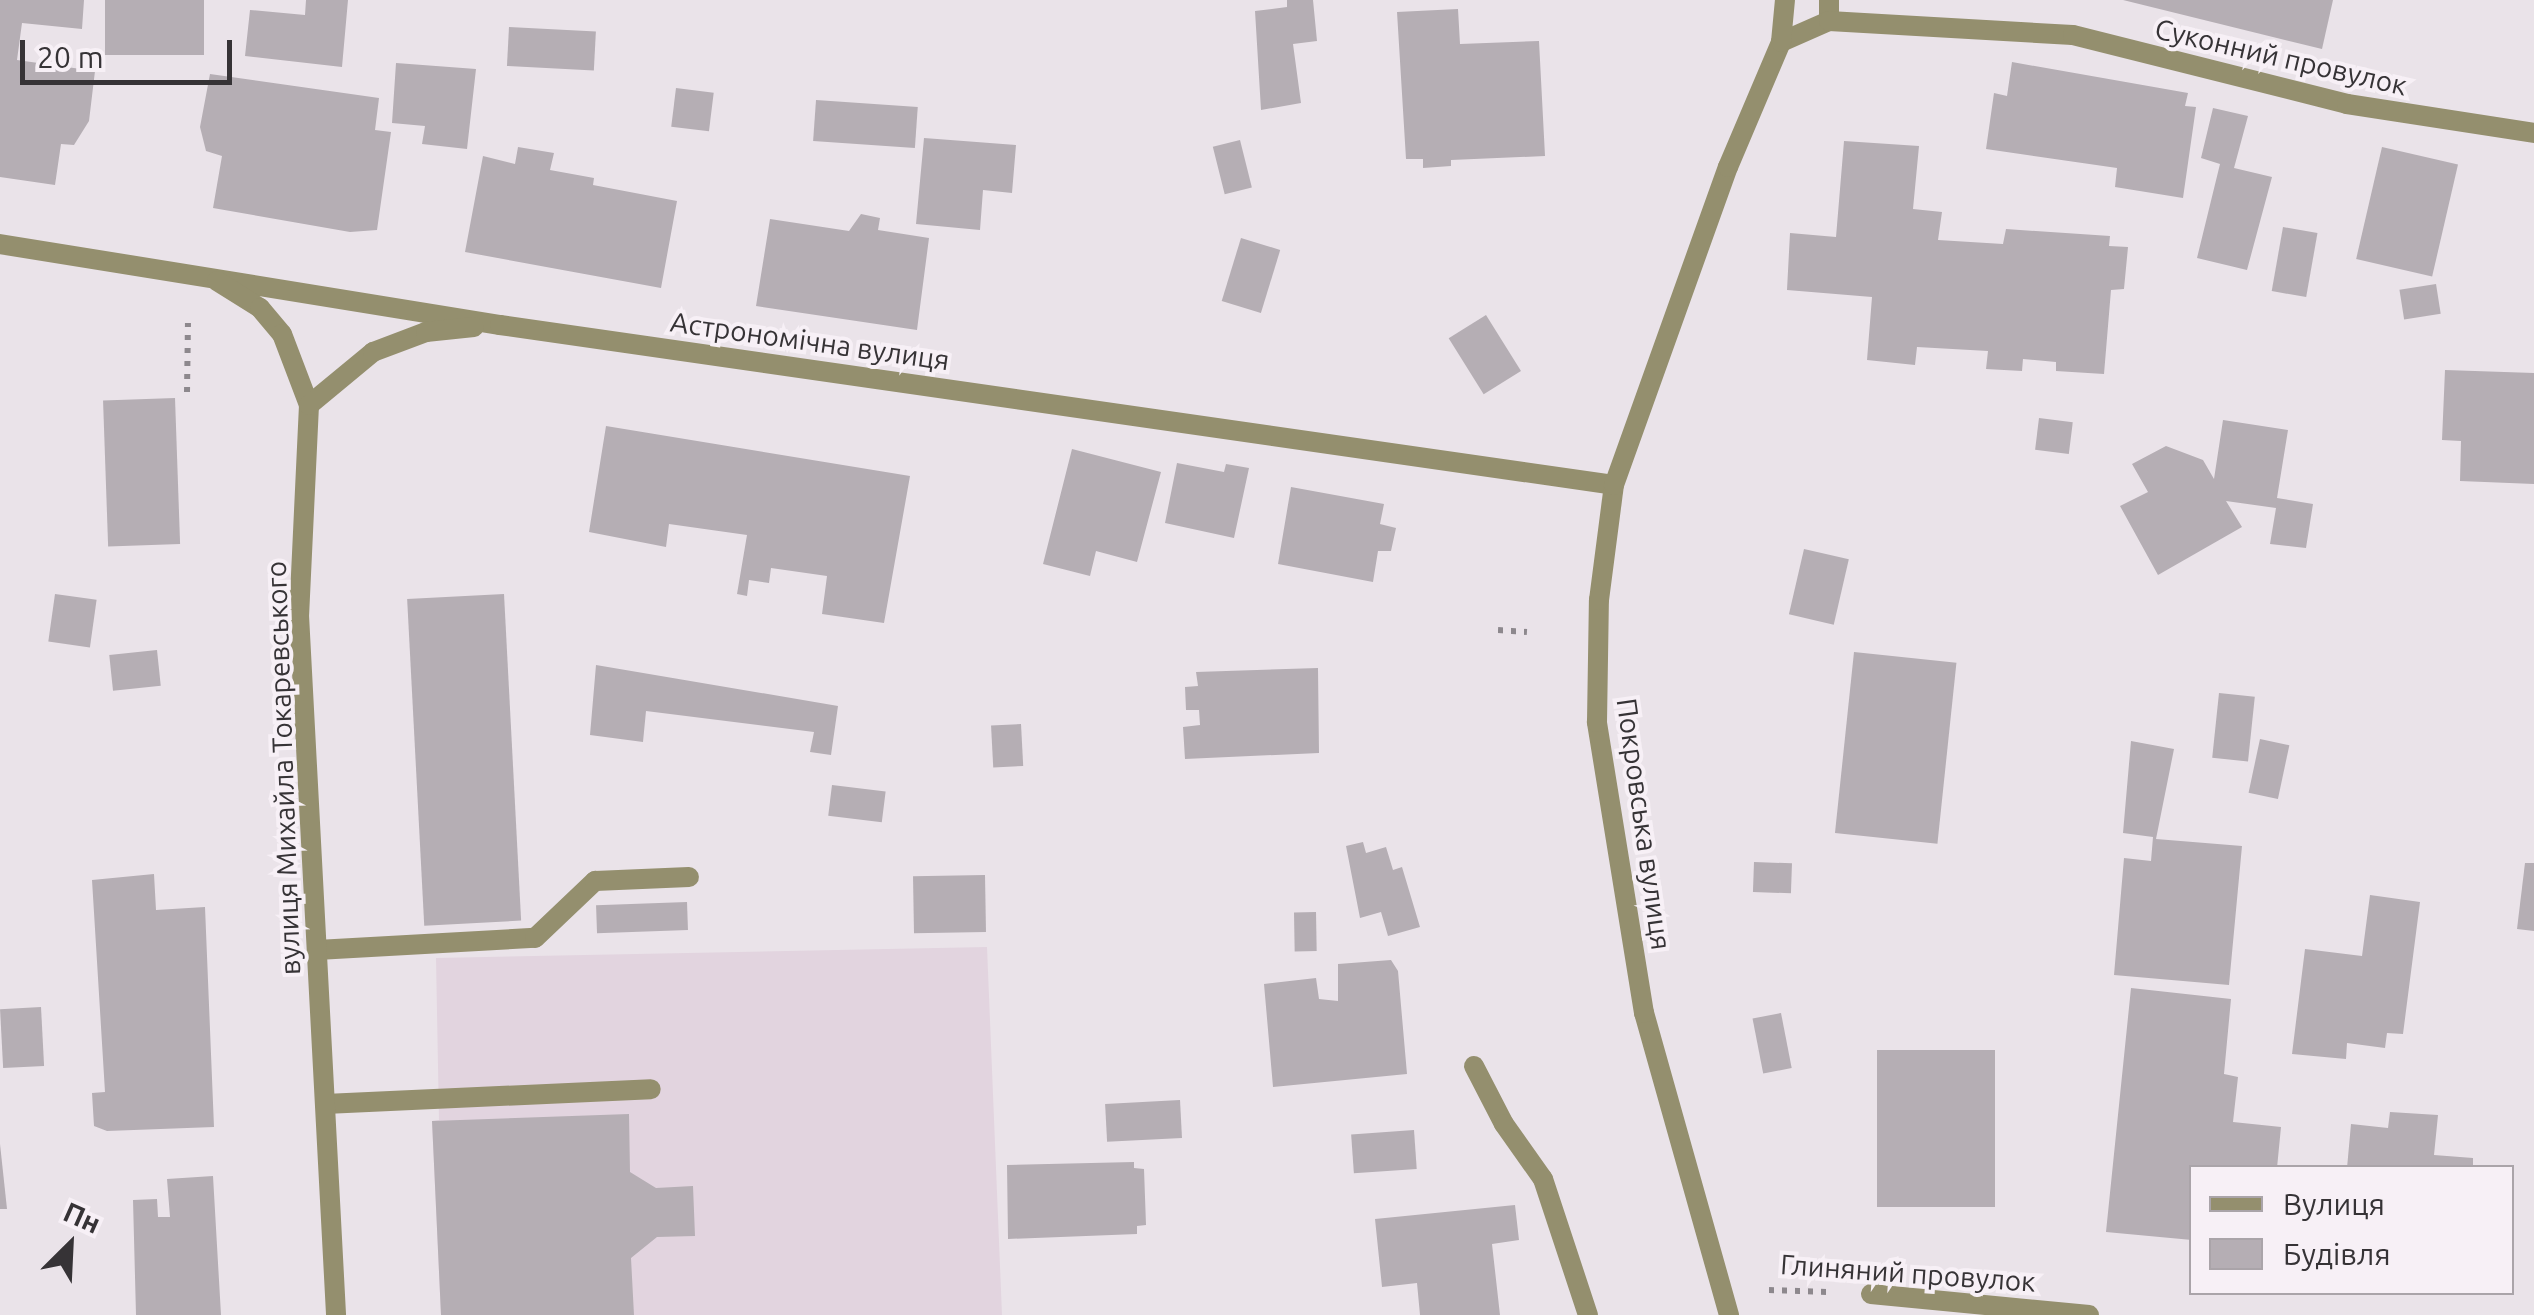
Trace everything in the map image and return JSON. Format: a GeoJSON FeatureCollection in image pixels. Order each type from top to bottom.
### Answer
{"type":"FeatureCollection","features":[{"type":"Feature","properties":{"kind":"street","name":"Покровська вулиця"},"geometry":{"type":"LineString","coordinates":[[1729,1315],[1644,1013],[1597,722],[1600,600],[1614,486],[1728,167],[1781,42],[1785,0]]}},
{"type":"Feature","properties":{"kind":"street","name":"Суконний провулок"},"geometry":{"type":"LineString","coordinates":[[1781,42],[1829,10],[2073,35],[2347,104],[2534,133]]}},
{"type":"Feature","properties":{"kind":"street","name":"Астрономічна вулиця"},"geometry":{"type":"LineString","coordinates":[[0,244],[193,271],[500,325],[1614,486]]}},
{"type":"Feature","properties":{"kind":"street","name":"вулиця Михайла Токаревського"},"geometry":{"type":"LineString","coordinates":[[193,271],[232,287],[282,334],[309,405],[299,615],[336,1315]]}},
{"type":"Feature","properties":{"kind":"street"},"geometry":{"type":"LineString","coordinates":[[309,405],[374,352],[426,332],[500,325]]}},
{"type":"Feature","properties":{"kind":"street"},"geometry":{"type":"LineString","coordinates":[[317,950],[535,938],[595,881],[689,878]]}},
{"type":"Feature","properties":{"kind":"street"},"geometry":{"type":"LineString","coordinates":[[1474,1066],[1504,1124],[1543,1179],[1588,1315]]}},
{"type":"Feature","properties":{"kind":"street"},"geometry":{"type":"LineString","coordinates":[[325,1104],[651,1089]]}},
{"type":"Feature","properties":{"kind":"street","name":"Глиняний провулок"},"geometry":{"type":"LineString","coordinates":[[1871,1294],[2089,1315]]}},
{"type":"Feature","properties":{"kind":"path"},"geometry":{"type":"LineString","coordinates":[[187,392],[188,310]]}},
{"type":"Feature","properties":{"kind":"path"},"geometry":{"type":"LineString","coordinates":[[1498,630],[1527,632]]}},
{"type":"Feature","properties":{"kind":"path","name":"Глиняний провулок"},"geometry":{"type":"LineString","coordinates":[[1723,1289],[1871,1294]]}},
{"type":"Feature","properties":{"kind":"shaded area"},"geometry":{"type":"Polygon","coordinates":[[[987,947],[1002,1315],[441,1315],[432,1121],[439,1120],[436,958],[987,947]]]}},
{"type":"Feature","properties":{"kind":"building"},"geometry":{"type":"Polygon","coordinates":[[[0,0],[84,0],[82,29],[22,23],[17,60],[95,71],[89,121],[74,145],[61,144],[55,185],[0,177],[0,0]]]}},
{"type":"Feature","properties":{"kind":"building"},"geometry":{"type":"Polygon","coordinates":[[[105,0],[204,0],[204,55],[105,55],[105,0]]]}},
{"type":"Feature","properties":{"kind":"building"},"geometry":{"type":"Polygon","coordinates":[[[306,0],[348,0],[342,67],[245,56],[250,10],[305,15],[306,0]]]}},
{"type":"Feature","properties":{"kind":"building"},"geometry":{"type":"Polygon","coordinates":[[[1287,0],[1313,0],[1317,41],[1293,44],[1301,103],[1261,110],[1255,11],[1287,7],[1287,0]]]}},
{"type":"Feature","properties":{"kind":"building"},"geometry":{"type":"Polygon","coordinates":[[[2123,0],[2333,0],[2322,49],[2123,0]]]}},
{"type":"Feature","properties":{"kind":"building"},"geometry":{"type":"Polygon","coordinates":[[[1458,9],[1460,44],[1539,41],[1545,156],[1451,160],[1451,166],[1423,168],[1423,159],[1406,159],[1397,12],[1458,9]]]}},
{"type":"Feature","properties":{"kind":"building"},"geometry":{"type":"Polygon","coordinates":[[[509,27],[596,32],[594,70],[507,66],[509,27]]]}},
{"type":"Feature","properties":{"kind":"building"},"geometry":{"type":"Polygon","coordinates":[[[2012,62],[2188,93],[2185,106],[2196,107],[2183,198],[2115,187],[2117,168],[1986,149],[1994,93],[2007,96],[2012,62]]]}},
{"type":"Feature","properties":{"kind":"building"},"geometry":{"type":"Polygon","coordinates":[[[396,63],[476,69],[467,149],[422,144],[425,126],[392,123],[396,63]]]}},
{"type":"Feature","properties":{"kind":"building"},"geometry":{"type":"Polygon","coordinates":[[[210,74],[379,98],[375,130],[391,132],[377,230],[350,232],[213,208],[222,156],[206,151],[200,127],[210,74]]]}},
{"type":"Feature","properties":{"kind":"building"},"geometry":{"type":"Polygon","coordinates":[[[676,88],[714,93],[709,131],[671,127],[676,88]]]}},
{"type":"Feature","properties":{"kind":"building"},"geometry":{"type":"Polygon","coordinates":[[[816,100],[918,107],[915,148],[813,141],[816,100]]]}},
{"type":"Feature","properties":{"kind":"building"},"geometry":{"type":"Polygon","coordinates":[[[2213,108],[2248,116],[2234,168],[2272,177],[2247,270],[2197,258],[2220,164],[2201,158],[2213,108]]]}},
{"type":"Feature","properties":{"kind":"building"},"geometry":{"type":"Polygon","coordinates":[[[924,138],[1016,145],[1012,193],[983,190],[980,230],[916,224],[924,138]]]}},
{"type":"Feature","properties":{"kind":"building"},"geometry":{"type":"Polygon","coordinates":[[[1240,140],[1252,188],[1225,194],[1213,147],[1240,140]]]}},
{"type":"Feature","properties":{"kind":"building"},"geometry":{"type":"Polygon","coordinates":[[[1844,141],[1919,146],[1913,209],[1942,212],[1938,240],[2003,244],[2006,229],[2110,236],[2109,246],[2128,247],[2124,289],[2111,290],[2104,374],[2056,371],[2056,362],[2023,359],[2022,371],[1986,369],[1988,351],[1917,347],[1915,365],[1867,360],[1872,297],[1787,290],[1790,233],[1836,237],[1844,141]]]}},
{"type":"Feature","properties":{"kind":"building"},"geometry":{"type":"Polygon","coordinates":[[[518,147],[554,153],[550,170],[594,178],[593,185],[677,201],[661,288],[465,252],[483,156],[515,164],[518,147]]]}},
{"type":"Feature","properties":{"kind":"building"},"geometry":{"type":"Polygon","coordinates":[[[2382,147],[2458,165],[2432,277],[2356,259],[2382,147]]]}},
{"type":"Feature","properties":{"kind":"building"},"geometry":{"type":"Polygon","coordinates":[[[861,214],[880,218],[878,230],[929,238],[917,330],[756,306],[770,219],[849,231],[861,214]]]}},
{"type":"Feature","properties":{"kind":"building"},"geometry":{"type":"Polygon","coordinates":[[[2283,227],[2317,233],[2306,297],[2272,291],[2283,227]]]}},
{"type":"Feature","properties":{"kind":"building"},"geometry":{"type":"Polygon","coordinates":[[[1241,238],[1280,250],[1261,313],[1222,301],[1241,238]]]}},
{"type":"Feature","properties":{"kind":"building"},"geometry":{"type":"Polygon","coordinates":[[[2436,284],[2441,314],[2404,319],[2399,290],[2436,284]]]}},
{"type":"Feature","properties":{"kind":"building"},"geometry":{"type":"Polygon","coordinates":[[[1486,315],[1521,371],[1484,394],[1449,338],[1486,315]]]}},
{"type":"Feature","properties":{"kind":"building"},"geometry":{"type":"Polygon","coordinates":[[[2445,370],[2534,373],[2534,484],[2460,481],[2461,441],[2442,440],[2445,370]]]}},
{"type":"Feature","properties":{"kind":"building"},"geometry":{"type":"Polygon","coordinates":[[[175,398],[180,544],[108,546],[103,401],[175,398]]]}},
{"type":"Feature","properties":{"kind":"building"},"geometry":{"type":"Polygon","coordinates":[[[2039,418],[2073,422],[2069,454],[2035,450],[2039,418]]]}},
{"type":"Feature","properties":{"kind":"building"},"geometry":{"type":"Polygon","coordinates":[[[2223,420],[2288,430],[2277,498],[2313,504],[2306,548],[2270,544],[2276,508],[2226,501],[2242,527],[2158,575],[2120,506],[2148,492],[2132,464],[2166,446],[2203,460],[2214,479],[2223,420]]]}},
{"type":"Feature","properties":{"kind":"building"},"geometry":{"type":"Polygon","coordinates":[[[606,426],[910,476],[884,623],[822,614],[827,576],[771,568],[769,583],[749,580],[747,596],[737,594],[747,535],[669,524],[666,547],[589,532],[606,426]]]}},
{"type":"Feature","properties":{"kind":"building"},"geometry":{"type":"Polygon","coordinates":[[[1072,449],[1161,472],[1137,562],[1096,551],[1090,576],[1043,564],[1072,449]]]}},
{"type":"Feature","properties":{"kind":"building"},"geometry":{"type":"Polygon","coordinates":[[[1177,463],[1224,472],[1226,464],[1249,468],[1234,538],[1165,523],[1177,463]]]}},
{"type":"Feature","properties":{"kind":"building"},"geometry":{"type":"Polygon","coordinates":[[[1291,487],[1384,504],[1380,524],[1396,528],[1391,551],[1378,551],[1373,582],[1278,564],[1291,487]]]}},
{"type":"Feature","properties":{"kind":"building"},"geometry":{"type":"Polygon","coordinates":[[[1804,549],[1849,559],[1834,625],[1789,614],[1804,549]]]}},
{"type":"Feature","properties":{"kind":"building"},"geometry":{"type":"Polygon","coordinates":[[[55,594],[97,600],[90,647],[48,642],[55,594]]]}},
{"type":"Feature","properties":{"kind":"building"},"geometry":{"type":"Polygon","coordinates":[[[504,594],[521,921],[424,926],[407,599],[504,594]]]}},
{"type":"Feature","properties":{"kind":"building"},"geometry":{"type":"Polygon","coordinates":[[[157,650],[161,686],[113,691],[109,655],[157,650]]]}},
{"type":"Feature","properties":{"kind":"building"},"geometry":{"type":"Polygon","coordinates":[[[1854,652],[1956,663],[1937,844],[1835,833],[1854,652]]]}},
{"type":"Feature","properties":{"kind":"building"},"geometry":{"type":"Polygon","coordinates":[[[596,665],[838,706],[831,755],[810,752],[814,732],[646,711],[643,742],[590,735],[596,665]]]}},
{"type":"Feature","properties":{"kind":"building"},"geometry":{"type":"Polygon","coordinates":[[[1318,668],[1319,753],[1185,759],[1183,727],[1200,725],[1199,710],[1186,710],[1185,687],[1198,686],[1196,672],[1318,668]]]}},
{"type":"Feature","properties":{"kind":"building"},"geometry":{"type":"Polygon","coordinates":[[[2219,693],[2255,697],[2248,761],[2212,758],[2219,693]]]}},
{"type":"Feature","properties":{"kind":"building"},"geometry":{"type":"Polygon","coordinates":[[[1021,724],[1023,766],[993,768],[991,726],[1021,724]]]}},
{"type":"Feature","properties":{"kind":"building"},"geometry":{"type":"Polygon","coordinates":[[[2260,739],[2289,745],[2278,799],[2249,793],[2260,739]]]}},
{"type":"Feature","properties":{"kind":"building"},"geometry":{"type":"Polygon","coordinates":[[[2131,741],[2174,749],[2156,839],[2242,846],[2229,985],[2114,975],[2124,858],[2151,861],[2153,837],[2123,833],[2131,741]]]}},
{"type":"Feature","properties":{"kind":"building"},"geometry":{"type":"Polygon","coordinates":[[[832,785],[886,792],[882,822],[828,816],[832,785]]]}},
{"type":"Feature","properties":{"kind":"building"},"geometry":{"type":"Polygon","coordinates":[[[1363,842],[1366,853],[1386,847],[1393,870],[1402,867],[1420,927],[1388,936],[1381,912],[1360,918],[1346,846],[1363,842]]]}},
{"type":"Feature","properties":{"kind":"building"},"geometry":{"type":"Polygon","coordinates":[[[1754,862],[1792,863],[1791,893],[1753,892],[1754,862]]]}},
{"type":"Feature","properties":{"kind":"building"},"geometry":{"type":"Polygon","coordinates":[[[2525,863],[2534,863],[2534,931],[2517,929],[2525,863]]]}},
{"type":"Feature","properties":{"kind":"building"},"geometry":{"type":"Polygon","coordinates":[[[154,874],[156,910],[205,907],[214,1127],[107,1131],[94,1126],[92,1093],[105,1092],[92,880],[154,874]]]}},
{"type":"Feature","properties":{"kind":"building"},"geometry":{"type":"Polygon","coordinates":[[[985,875],[986,932],[914,933],[913,876],[985,875]]]}},
{"type":"Feature","properties":{"kind":"building"},"geometry":{"type":"Polygon","coordinates":[[[2370,895],[2420,902],[2403,1034],[2387,1033],[2385,1048],[2347,1043],[2346,1059],[2292,1054],[2305,949],[2362,956],[2370,895]]]}},
{"type":"Feature","properties":{"kind":"building"},"geometry":{"type":"Polygon","coordinates":[[[687,902],[688,930],[597,933],[596,905],[687,902]]]}},
{"type":"Feature","properties":{"kind":"building"},"geometry":{"type":"Polygon","coordinates":[[[1294,912],[1316,912],[1317,951],[1295,951],[1294,912]]]}},
{"type":"Feature","properties":{"kind":"building"},"geometry":{"type":"Polygon","coordinates":[[[1391,960],[1398,971],[1407,1074],[1273,1087],[1264,984],[1316,978],[1319,999],[1338,1001],[1338,964],[1391,960]]]}},
{"type":"Feature","properties":{"kind":"building"},"geometry":{"type":"Polygon","coordinates":[[[2131,988],[2231,999],[2224,1074],[2238,1077],[2233,1122],[2281,1127],[2277,1165],[2189,1165],[2189,1240],[2106,1232],[2131,988]]]}},
{"type":"Feature","properties":{"kind":"building"},"geometry":{"type":"Polygon","coordinates":[[[41,1007],[44,1066],[3,1068],[0,1009],[41,1007]]]}},
{"type":"Feature","properties":{"kind":"building"},"geometry":{"type":"Polygon","coordinates":[[[1781,1013],[1792,1068],[1763,1074],[1753,1019],[1781,1013]]]}},
{"type":"Feature","properties":{"kind":"building"},"geometry":{"type":"Polygon","coordinates":[[[1877,1050],[1995,1050],[1995,1207],[1877,1207],[1877,1050]]]}},
{"type":"Feature","properties":{"kind":"building"},"geometry":{"type":"Polygon","coordinates":[[[1180,1100],[1182,1138],[1107,1142],[1105,1104],[1180,1100]]]}},
{"type":"Feature","properties":{"kind":"building"},"geometry":{"type":"Polygon","coordinates":[[[2390,1112],[2438,1115],[2434,1155],[2473,1158],[2473,1165],[2347,1165],[2351,1124],[2388,1128],[2390,1112]]]}},
{"type":"Feature","properties":{"kind":"building"},"geometry":{"type":"Polygon","coordinates":[[[629,1114],[630,1172],[656,1188],[693,1186],[695,1236],[657,1237],[631,1258],[634,1315],[441,1315],[432,1121],[629,1114]]]}},
{"type":"Feature","properties":{"kind":"building"},"geometry":{"type":"Polygon","coordinates":[[[1414,1130],[1417,1169],[1354,1173],[1351,1134],[1414,1130]]]}},
{"type":"Feature","properties":{"kind":"building"},"geometry":{"type":"Polygon","coordinates":[[[0,1144],[7,1209],[0,1209],[0,1144]]]}},
{"type":"Feature","properties":{"kind":"building"},"geometry":{"type":"Polygon","coordinates":[[[1134,1162],[1134,1168],[1144,1169],[1146,1225],[1137,1226],[1137,1234],[1008,1239],[1007,1165],[1134,1162]]]}},
{"type":"Feature","properties":{"kind":"building"},"geometry":{"type":"Polygon","coordinates":[[[213,1176],[221,1315],[136,1315],[133,1200],[157,1199],[158,1217],[170,1217],[167,1179],[213,1176]]]}},
{"type":"Feature","properties":{"kind":"building"},"geometry":{"type":"Polygon","coordinates":[[[1515,1205],[1519,1240],[1492,1244],[1500,1315],[1420,1315],[1417,1283],[1382,1287],[1375,1219],[1515,1205]]]}}]}
